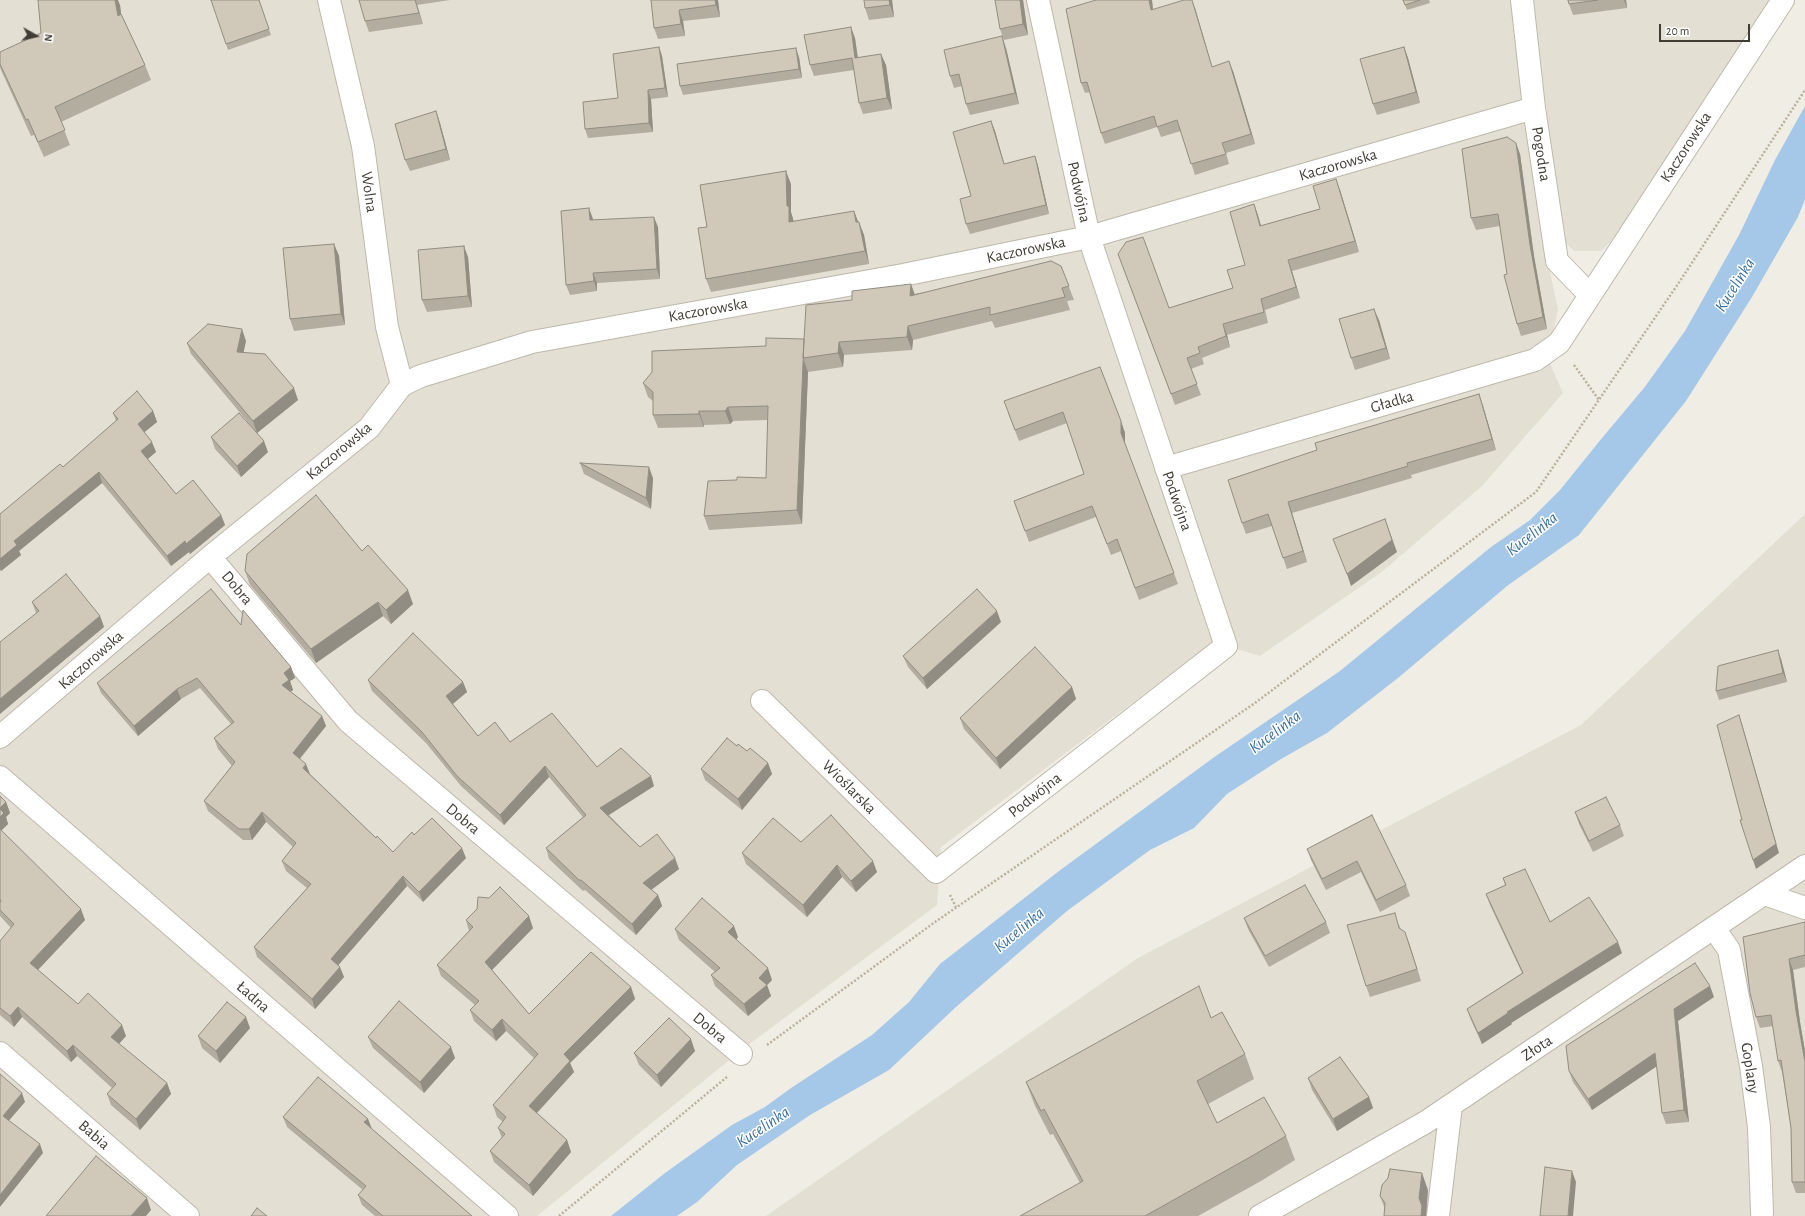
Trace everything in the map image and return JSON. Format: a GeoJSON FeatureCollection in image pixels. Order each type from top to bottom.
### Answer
{"type":"FeatureCollection","features":[{"type":"Feature","properties":{"kind":"street","name":"Wolna"},"geometry":{"type":"LineString","coordinates":[[329,0],[363,146],[387,327],[402,384]]}},
{"type":"Feature","properties":{"kind":"street","name":"Podwójna"},"geometry":{"type":"LineString","coordinates":[[936,872],[1226,646],[1089,237],[1038,0]]}},
{"type":"Feature","properties":{"kind":"street","name":"Pogodna"},"geometry":{"type":"LineString","coordinates":[[1522,0],[1534,108],[1557,260],[1589,294]]}},
{"type":"Feature","properties":{"kind":"street","name":"Kaczorowska"},"geometry":{"type":"LineString","coordinates":[[1589,294],[1783,0]]}},
{"type":"Feature","properties":{"kind":"street","name":"Kaczorowska"},"geometry":{"type":"LineString","coordinates":[[0,737],[210,557],[369,428],[402,384],[421,376],[532,342],[903,275],[1089,237],[1534,108]]}},
{"type":"Feature","properties":{"kind":"street","name":"Gładka"},"geometry":{"type":"LineString","coordinates":[[1166,468],[1535,360],[1559,343],[1589,294]]}},
{"type":"Feature","properties":{"kind":"street","name":"Dobra"},"geometry":{"type":"LineString","coordinates":[[210,557],[348,721],[741,1054]]}},
{"type":"Feature","properties":{"kind":"street","name":"Wioślarska"},"geometry":{"type":"LineString","coordinates":[[762,701],[936,872]]}},
{"type":"Feature","properties":{"kind":"street","name":"Ładna"},"geometry":{"type":"LineString","coordinates":[[0,777],[507,1216]]}},
{"type":"Feature","properties":{"kind":"street","name":"Złota"},"geometry":{"type":"LineString","coordinates":[[1260,1216],[1426,1122],[1451,1106],[1805,866]]}},
{"type":"Feature","properties":{"kind":"street"},"geometry":{"type":"LineString","coordinates":[[1765,894],[1805,908]]}},
{"type":"Feature","properties":{"kind":"street","name":"Goplany"},"geometry":{"type":"LineString","coordinates":[[1714,928],[1728,950],[1751,1066],[1759,1127],[1762,1213]]}},
{"type":"Feature","properties":{"kind":"street","name":"Babia"},"geometry":{"type":"LineString","coordinates":[[0,1053],[188,1216]]}},
{"type":"Feature","properties":{"kind":"street"},"geometry":{"type":"LineString","coordinates":[[1438,1216],[1451,1106]]}},
{"type":"Feature","properties":{"kind":"path"},"geometry":{"type":"LineString","coordinates":[[765,1046],[935,922],[1255,703],[1536,492],[1680,281],[1805,90]]}},
{"type":"Feature","properties":{"kind":"path"},"geometry":{"type":"LineString","coordinates":[[1559,343],[1598,400]]}},
{"type":"Feature","properties":{"kind":"path"},"geometry":{"type":"LineString","coordinates":[[559,1216],[730,1074]]}},
{"type":"Feature","properties":{"kind":"shaded area"},"geometry":{"type":"Polygon","coordinates":[[[0,0],[1769,0],[1614,238],[1601,251],[1574,251],[1565,242],[1545,249],[1558,309],[1553,332],[1541,343],[1563,393],[1482,486],[1383,571],[1260,656],[1213,642],[941,847],[937,905],[748,1045],[537,1216],[0,1216],[0,0]]]}},
{"type":"Feature","properties":{"kind":"shaded area"},"geometry":{"type":"Polygon","coordinates":[[[1805,514],[1805,1216],[766,1216],[1138,958],[1581,725],[1805,514]]]}},
{"type":"Feature","properties":{"kind":"water","name":"Kucelinka"},"geometry":{"type":"Polygon","coordinates":[[[1805,106],[1805,199],[1798,217],[1752,297],[1686,401],[1579,535],[1507,586],[1398,678],[1327,733],[1281,759],[1227,794],[1194,828],[1150,850],[1067,911],[956,1007],[889,1070],[810,1115],[737,1165],[697,1202],[677,1216],[611,1216],[665,1173],[732,1125],[765,1107],[791,1088],[872,1035],[909,1002],[940,964],[1059,871],[1213,758],[1340,671],[1491,547],[1530,520],[1560,490],[1644,388],[1685,331],[1739,235],[1775,160],[1805,106]]]}},
{"type":"Feature","properties":{"kind":"building"},"geometry":{"type":"Polygon","coordinates":[[[38,0],[115,0],[118,16],[121,14],[145,65],[55,107],[65,130],[38,142],[0,64],[0,52],[41,33],[38,0]]]}},
{"type":"Feature","properties":{"kind":"building"},"geometry":{"type":"Polygon","coordinates":[[[211,0],[259,0],[269,29],[226,44],[211,0]]]}},
{"type":"Feature","properties":{"kind":"building"},"geometry":{"type":"Polygon","coordinates":[[[359,0],[415,0],[419,13],[365,21],[359,0]]]}},
{"type":"Feature","properties":{"kind":"building"},"geometry":{"type":"Polygon","coordinates":[[[651,0],[715,0],[716,5],[679,10],[681,24],[654,28],[651,0]]]}},
{"type":"Feature","properties":{"kind":"building"},"geometry":{"type":"Polygon","coordinates":[[[864,0],[889,0],[890,5],[865,8],[864,0]]]}},
{"type":"Feature","properties":{"kind":"building"},"geometry":{"type":"Polygon","coordinates":[[[995,0],[1020,0],[1023,24],[1000,29],[995,0]]]}},
{"type":"Feature","properties":{"kind":"building"},"geometry":{"type":"Polygon","coordinates":[[[1096,0],[1149,0],[1151,10],[1184,0],[1192,0],[1212,67],[1229,61],[1251,134],[1222,143],[1226,154],[1191,164],[1177,120],[1157,127],[1154,116],[1101,133],[1087,82],[1081,83],[1066,9],[1096,0]]]}},
{"type":"Feature","properties":{"kind":"building"},"geometry":{"type":"Polygon","coordinates":[[[1403,0],[1420,0],[1405,5],[1403,0]]]}},
{"type":"Feature","properties":{"kind":"building"},"geometry":{"type":"Polygon","coordinates":[[[1568,0],[1598,0],[1569,4],[1568,0]]]}},
{"type":"Feature","properties":{"kind":"building"},"geometry":{"type":"Polygon","coordinates":[[[851,27],[855,58],[881,54],[887,98],[859,103],[852,58],[810,65],[804,35],[851,27]]]}},
{"type":"Feature","properties":{"kind":"building"},"geometry":{"type":"Polygon","coordinates":[[[1002,36],[1015,93],[966,104],[959,74],[950,76],[944,50],[1002,36]]]}},
{"type":"Feature","properties":{"kind":"building"},"geometry":{"type":"Polygon","coordinates":[[[659,47],[665,88],[648,90],[649,123],[585,129],[583,102],[618,98],[613,54],[659,47]]]}},
{"type":"Feature","properties":{"kind":"building"},"geometry":{"type":"Polygon","coordinates":[[[1404,47],[1416,92],[1373,104],[1360,59],[1404,47]]]}},
{"type":"Feature","properties":{"kind":"building"},"geometry":{"type":"Polygon","coordinates":[[[796,48],[799,69],[680,86],[677,64],[796,48]]]}},
{"type":"Feature","properties":{"kind":"building"},"geometry":{"type":"Polygon","coordinates":[[[436,111],[446,149],[405,160],[395,124],[436,111]]]}},
{"type":"Feature","properties":{"kind":"building"},"geometry":{"type":"Polygon","coordinates":[[[991,121],[1004,164],[1035,156],[1046,205],[966,224],[960,199],[971,196],[953,132],[991,121]]]}},
{"type":"Feature","properties":{"kind":"building"},"geometry":{"type":"Polygon","coordinates":[[[1507,137],[1516,143],[1530,245],[1543,317],[1517,324],[1504,275],[1507,274],[1498,214],[1471,218],[1462,149],[1507,137]]]}},
{"type":"Feature","properties":{"kind":"building"},"geometry":{"type":"Polygon","coordinates":[[[786,171],[789,222],[854,211],[856,222],[859,222],[865,251],[706,279],[698,228],[707,227],[700,185],[786,171]]]}},
{"type":"Feature","properties":{"kind":"building"},"geometry":{"type":"Polygon","coordinates":[[[1336,179],[1355,241],[1288,260],[1296,287],[1261,299],[1264,312],[1223,324],[1226,336],[1198,347],[1200,353],[1187,358],[1197,384],[1171,394],[1118,254],[1126,242],[1143,237],[1169,308],[1233,288],[1227,270],[1245,265],[1230,212],[1254,204],[1260,226],[1320,209],[1313,186],[1336,179]]]}},
{"type":"Feature","properties":{"kind":"building"},"geometry":{"type":"Polygon","coordinates":[[[589,208],[590,220],[654,217],[657,269],[593,273],[594,281],[566,285],[561,211],[589,208]]]}},
{"type":"Feature","properties":{"kind":"building"},"geometry":{"type":"Polygon","coordinates":[[[334,244],[341,314],[290,319],[283,248],[334,244]]]}},
{"type":"Feature","properties":{"kind":"building"},"geometry":{"type":"Polygon","coordinates":[[[464,246],[468,296],[422,300],[418,250],[464,246]]]}},
{"type":"Feature","properties":{"kind":"building"},"geometry":{"type":"Polygon","coordinates":[[[1051,261],[1061,266],[1069,286],[1062,288],[1065,297],[990,315],[990,307],[908,326],[907,337],[839,342],[838,353],[803,358],[806,305],[852,300],[852,291],[911,284],[910,296],[1051,261]]]}},
{"type":"Feature","properties":{"kind":"building"},"geometry":{"type":"Polygon","coordinates":[[[1374,309],[1386,348],[1351,358],[1339,319],[1374,309]]]}},
{"type":"Feature","properties":{"kind":"building"},"geometry":{"type":"Polygon","coordinates":[[[208,324],[242,329],[237,352],[265,354],[294,388],[253,421],[187,343],[208,324]]]}},
{"type":"Feature","properties":{"kind":"building"},"geometry":{"type":"Polygon","coordinates":[[[766,338],[804,339],[797,510],[704,516],[708,481],[737,480],[737,477],[766,478],[768,406],[728,407],[725,411],[699,411],[699,414],[653,415],[653,392],[643,383],[652,372],[652,351],[766,346],[766,338]]]}},
{"type":"Feature","properties":{"kind":"building"},"geometry":{"type":"Polygon","coordinates":[[[1100,367],[1121,421],[1121,433],[1174,573],[1135,588],[1117,539],[1107,544],[1092,506],[1025,531],[1014,501],[1084,474],[1063,412],[1015,430],[1004,401],[1100,367]]]}},
{"type":"Feature","properties":{"kind":"building"},"geometry":{"type":"Polygon","coordinates":[[[137,391],[153,411],[138,424],[152,442],[141,451],[176,494],[193,480],[221,515],[186,544],[185,541],[167,556],[99,472],[14,541],[17,545],[0,559],[0,514],[60,464],[63,467],[118,419],[113,413],[137,391]]]}},
{"type":"Feature","properties":{"kind":"building"},"geometry":{"type":"Polygon","coordinates":[[[1479,394],[1492,439],[1407,463],[1408,466],[1288,502],[1303,551],[1283,558],[1268,514],[1242,523],[1228,480],[1317,450],[1315,443],[1479,394]]]}},
{"type":"Feature","properties":{"kind":"building"},"geometry":{"type":"Polygon","coordinates":[[[239,413],[264,441],[237,466],[211,437],[239,413]]]}},
{"type":"Feature","properties":{"kind":"building"},"geometry":{"type":"Polygon","coordinates":[[[580,463],[649,467],[646,498],[580,463]]]}},
{"type":"Feature","properties":{"kind":"building"},"geometry":{"type":"Polygon","coordinates":[[[316,495],[362,551],[368,545],[408,590],[386,610],[378,602],[311,649],[245,571],[247,554],[316,495]]]}},
{"type":"Feature","properties":{"kind":"building"},"geometry":{"type":"Polygon","coordinates":[[[1385,519],[1392,540],[1347,574],[1333,539],[1385,519]]]}},
{"type":"Feature","properties":{"kind":"building"},"geometry":{"type":"Polygon","coordinates":[[[66,574],[100,616],[0,699],[0,642],[39,611],[32,602],[66,574]]]}},
{"type":"Feature","properties":{"kind":"building"},"geometry":{"type":"Polygon","coordinates":[[[211,589],[241,625],[243,610],[291,667],[284,673],[289,680],[282,685],[322,716],[293,753],[306,764],[303,768],[376,838],[377,836],[393,852],[412,832],[414,835],[432,818],[462,848],[419,892],[403,876],[331,959],[340,967],[312,999],[254,947],[311,884],[282,861],[296,843],[262,812],[249,829],[239,829],[204,801],[235,762],[214,738],[234,722],[197,678],[177,689],[134,726],[97,683],[211,589]]]}},
{"type":"Feature","properties":{"kind":"building"},"geometry":{"type":"Polygon","coordinates":[[[977,589],[997,611],[923,678],[903,656],[977,589]]]}},
{"type":"Feature","properties":{"kind":"building"},"geometry":{"type":"Polygon","coordinates":[[[413,633],[463,682],[446,696],[478,736],[495,722],[510,742],[552,713],[597,767],[621,748],[651,776],[600,808],[640,847],[657,834],[675,858],[643,883],[658,895],[632,924],[581,880],[579,880],[546,848],[586,815],[545,766],[500,815],[457,776],[422,732],[368,680],[413,633]]]}},
{"type":"Feature","properties":{"kind":"building"},"geometry":{"type":"Polygon","coordinates":[[[1035,647],[1072,687],[996,758],[960,718],[1035,647]]]}},
{"type":"Feature","properties":{"kind":"building"},"geometry":{"type":"Polygon","coordinates":[[[1778,650],[1783,673],[1716,691],[1718,666],[1778,650]]]}},
{"type":"Feature","properties":{"kind":"building"},"geometry":{"type":"Polygon","coordinates":[[[1739,715],[1776,844],[1753,860],[1740,820],[1742,820],[1717,725],[1739,715]]]}},
{"type":"Feature","properties":{"kind":"building"},"geometry":{"type":"Polygon","coordinates":[[[727,738],[737,746],[738,744],[747,751],[750,748],[768,763],[738,799],[701,769],[727,738]]]}},
{"type":"Feature","properties":{"kind":"building"},"geometry":{"type":"Polygon","coordinates":[[[0,796],[6,802],[0,808],[0,796]]]}},
{"type":"Feature","properties":{"kind":"building"},"geometry":{"type":"Polygon","coordinates":[[[1606,797],[1620,825],[1589,841],[1575,812],[1606,797]]]}},
{"type":"Feature","properties":{"kind":"building"},"geometry":{"type":"Polygon","coordinates":[[[0,809],[4,813],[0,817],[0,809]]]}},
{"type":"Feature","properties":{"kind":"building"},"geometry":{"type":"Polygon","coordinates":[[[831,815],[873,861],[851,881],[837,865],[803,905],[742,853],[773,818],[801,842],[831,815]]]}},
{"type":"Feature","properties":{"kind":"building"},"geometry":{"type":"Polygon","coordinates":[[[1372,815],[1406,885],[1376,900],[1357,861],[1322,879],[1307,849],[1372,815]]]}},
{"type":"Feature","properties":{"kind":"building"},"geometry":{"type":"Polygon","coordinates":[[[0,829],[81,909],[30,963],[78,1004],[88,993],[122,1025],[111,1037],[167,1083],[136,1119],[107,1094],[116,1084],[73,1045],[67,1051],[18,1007],[10,1016],[0,1008],[0,941],[14,924],[0,910],[0,829]]]}},
{"type":"Feature","properties":{"kind":"building"},"geometry":{"type":"Polygon","coordinates":[[[1525,869],[1550,922],[1589,897],[1618,942],[1507,1012],[1508,1013],[1478,1033],[1467,1009],[1523,973],[1486,894],[1506,885],[1503,878],[1525,869]]]}},
{"type":"Feature","properties":{"kind":"building"},"geometry":{"type":"Polygon","coordinates":[[[1305,885],[1326,922],[1265,956],[1244,918],[1305,885]]]}},
{"type":"Feature","properties":{"kind":"building"},"geometry":{"type":"Polygon","coordinates":[[[500,887],[529,916],[485,962],[529,1014],[591,952],[631,987],[564,1054],[570,1061],[529,1106],[567,1140],[529,1185],[490,1151],[505,1134],[498,1128],[506,1117],[493,1105],[538,1054],[502,1019],[492,1030],[470,1010],[479,1001],[437,965],[473,927],[466,920],[477,909],[478,897],[489,898],[500,887]]]}},
{"type":"Feature","properties":{"kind":"building"},"geometry":{"type":"Polygon","coordinates":[[[702,898],[734,926],[728,932],[768,968],[759,978],[767,985],[744,1004],[711,975],[720,968],[675,929],[702,898]]]}},
{"type":"Feature","properties":{"kind":"building"},"geometry":{"type":"Polygon","coordinates":[[[1395,913],[1399,928],[1405,932],[1417,969],[1366,986],[1347,925],[1395,913]]]}},
{"type":"Feature","properties":{"kind":"building"},"geometry":{"type":"Polygon","coordinates":[[[1805,922],[1805,955],[1789,959],[1805,1062],[1805,1182],[1792,1182],[1791,1128],[1781,1060],[1778,1061],[1771,1015],[1756,1017],[1750,993],[1743,937],[1805,922]]]}},
{"type":"Feature","properties":{"kind":"building"},"geometry":{"type":"Polygon","coordinates":[[[1695,963],[1710,986],[1674,1009],[1684,1110],[1662,1113],[1655,1053],[1588,1099],[1569,1071],[1566,1046],[1695,963]]]}},
{"type":"Feature","properties":{"kind":"building"},"geometry":{"type":"Polygon","coordinates":[[[1199,986],[1211,1018],[1222,1012],[1245,1054],[1197,1081],[1217,1123],[1264,1097],[1286,1136],[1145,1216],[1020,1216],[1083,1181],[1044,1109],[1041,1111],[1026,1082],[1199,986]]]}},
{"type":"Feature","properties":{"kind":"building"},"geometry":{"type":"Polygon","coordinates":[[[399,1001],[451,1047],[420,1082],[368,1037],[399,1001]]]}},
{"type":"Feature","properties":{"kind":"building"},"geometry":{"type":"Polygon","coordinates":[[[227,1002],[246,1017],[216,1051],[198,1036],[227,1002]]]}},
{"type":"Feature","properties":{"kind":"building"},"geometry":{"type":"Polygon","coordinates":[[[669,1018],[691,1039],[657,1075],[634,1053],[669,1018]]]}},
{"type":"Feature","properties":{"kind":"building"},"geometry":{"type":"Polygon","coordinates":[[[1340,1057],[1369,1097],[1333,1119],[1308,1078],[1340,1057]]]}},
{"type":"Feature","properties":{"kind":"building"},"geometry":{"type":"Polygon","coordinates":[[[0,1074],[22,1093],[3,1116],[40,1144],[0,1195],[0,1074]]]}},
{"type":"Feature","properties":{"kind":"building"},"geometry":{"type":"Polygon","coordinates":[[[318,1077],[368,1119],[364,1122],[472,1216],[383,1216],[358,1195],[366,1186],[283,1117],[318,1077]]]}},
{"type":"Feature","properties":{"kind":"building"},"geometry":{"type":"Polygon","coordinates":[[[96,1156],[147,1198],[131,1216],[46,1216],[96,1156]]]}},
{"type":"Feature","properties":{"kind":"building"},"geometry":{"type":"Polygon","coordinates":[[[1545,1167],[1572,1171],[1568,1216],[1540,1216],[1545,1167]]]}},
{"type":"Feature","properties":{"kind":"building"},"geometry":{"type":"Polygon","coordinates":[[[1390,1169],[1422,1173],[1419,1198],[1422,1206],[1421,1216],[1384,1216],[1385,1203],[1380,1196],[1382,1185],[1388,1178],[1390,1169]]]}},
{"type":"Feature","properties":{"kind":"building"},"geometry":{"type":"Polygon","coordinates":[[[257,1208],[267,1216],[251,1216],[257,1208]]]}}]}
